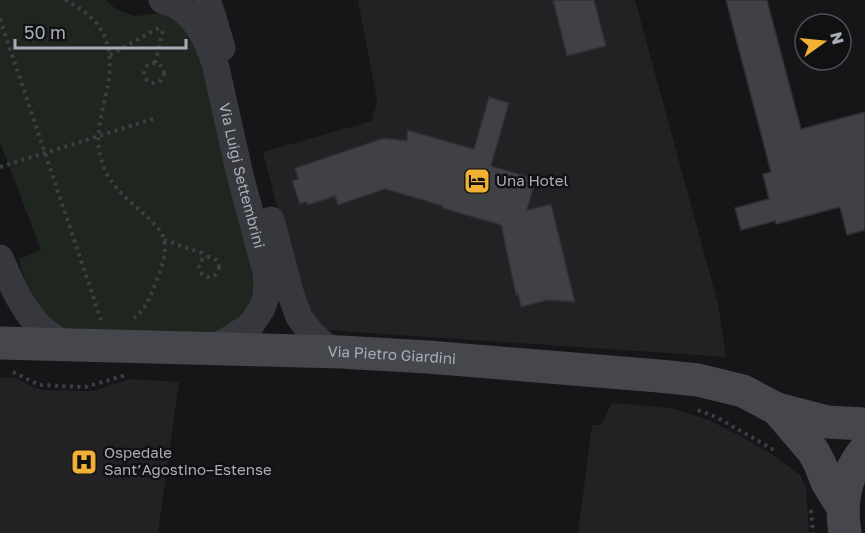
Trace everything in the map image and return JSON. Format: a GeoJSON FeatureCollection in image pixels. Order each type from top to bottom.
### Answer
{"type":"FeatureCollection","features":[{"type":"Feature","properties":{"kind":"main road","name":"Via Pietro Giardini"},"geometry":{"type":"LineString","coordinates":[[5,357],[74,346],[342,352],[428,357],[698,380],[743,391],[777,409],[827,422],[865,424]]}},
{"type":"Feature","properties":{"kind":"main road","name":"Via Pietro Giardini"},"geometry":{"type":"LineString","coordinates":[[777,409],[813,451],[820,464],[827,482],[833,515]]}},
{"type":"Feature","properties":{"kind":"main road"},"geometry":{"type":"LineString","coordinates":[[833,515],[853,467],[865,450]]}},
{"type":"Feature","properties":{"kind":"street","name":"Via Luigi Settembrini"},"geometry":{"type":"LineString","coordinates":[[179,9],[194,20],[209,45],[215,63],[240,175],[266,272],[266,297],[251,325],[212,349]]}},
{"type":"Feature","properties":{"kind":"street","name":"Via Luigi Settembrini"},"geometry":{"type":"LineString","coordinates":[[179,9],[215,24],[299,318],[324,345],[342,352]]}},
{"type":"Feature","properties":{"kind":"street"},"geometry":{"type":"LineString","coordinates":[[0,258],[14,289],[36,322],[54,338],[74,346]]}},
{"type":"Feature","properties":{"kind":"path"},"geometry":{"type":"LineString","coordinates":[[65,0],[80,7],[93,19],[102,30],[108,44],[109,81],[98,146],[109,180],[157,227],[164,240],[163,261],[146,306],[132,320]]}},
{"type":"Feature","properties":{"kind":"path"},"geometry":{"type":"LineString","coordinates":[[110,55],[179,9]]}},
{"type":"Feature","properties":{"kind":"path"},"geometry":{"type":"LineString","coordinates":[[155,63],[179,9]]}},
{"type":"Feature","properties":{"kind":"path"},"geometry":{"type":"LineString","coordinates":[[0,19],[110,346]]}},
{"type":"Feature","properties":{"kind":"path"},"geometry":{"type":"LineString","coordinates":[[155,63],[161,66],[164,76],[154,84],[147,82],[143,73],[148,64],[155,63]]}},
{"type":"Feature","properties":{"kind":"path"},"geometry":{"type":"LineString","coordinates":[[0,167],[153,119]]}},
{"type":"Feature","properties":{"kind":"path"},"geometry":{"type":"LineString","coordinates":[[164,240],[215,259],[219,264],[219,271],[211,277],[201,274],[199,268],[200,261],[206,257]]}},
{"type":"Feature","properties":{"kind":"path"},"geometry":{"type":"LineString","coordinates":[[5,357],[39,385],[85,387],[132,373]]}},
{"type":"Feature","properties":{"kind":"path"},"geometry":{"type":"LineString","coordinates":[[688,408],[718,418],[777,452]]}},
{"type":"Feature","properties":{"kind":"path"},"geometry":{"type":"LineString","coordinates":[[813,533],[810,514],[833,515]]}},
{"type":"Feature","properties":{"kind":"shaded area"},"geometry":{"type":"Polygon","coordinates":[[[0,0],[106,0],[117,10],[135,16],[170,12],[205,52],[258,277],[257,298],[244,317],[224,331],[202,336],[182,333],[65,328],[47,316],[36,304],[19,259],[41,250],[0,142],[0,0]]]}},
{"type":"Feature","properties":{"kind":"shaded area"},"geometry":{"type":"Polygon","coordinates":[[[358,0],[635,0],[718,304],[726,357],[325,330],[313,322],[299,293],[263,152],[372,121],[377,100],[358,0]]]}},
{"type":"Feature","properties":{"kind":"shaded area","name":"Ospedale Sant’Agostino–Estense"},"geometry":{"type":"Polygon","coordinates":[[[12,377],[41,390],[94,391],[130,379],[179,382],[158,533],[0,533],[0,378],[12,377]]]}},
{"type":"Feature","properties":{"kind":"shaded area"},"geometry":{"type":"Polygon","coordinates":[[[612,403],[671,408],[709,420],[773,455],[801,476],[806,488],[809,533],[578,533],[592,425],[601,425],[612,403]]]}},
{"type":"Feature","properties":{"kind":"building"},"geometry":{"type":"Polygon","coordinates":[[[553,0],[594,0],[606,46],[567,56],[553,0]]]}},
{"type":"Feature","properties":{"kind":"building"},"geometry":{"type":"Polygon","coordinates":[[[726,0],[767,0],[801,129],[865,112],[865,230],[847,235],[840,207],[776,224],[775,221],[741,230],[735,208],[769,199],[763,174],[771,172],[726,0]]]}},
{"type":"Feature","properties":{"kind":"building"},"geometry":{"type":"Polygon","coordinates":[[[489,97],[509,103],[491,166],[536,179],[527,210],[551,204],[575,302],[548,300],[521,307],[518,294],[516,295],[501,225],[385,189],[338,205],[335,196],[308,205],[306,202],[300,204],[292,181],[298,179],[295,168],[384,138],[407,141],[407,130],[474,149],[489,97]]]}},
{"type":"Feature","properties":{"kind":"place","name":"Una Hotel"},"geometry":{"type":"Point","coordinates":[477,181]}},
{"type":"Feature","properties":{"kind":"place","name":"Ospedale Sant’Agostino–Estense"},"geometry":{"type":"Point","coordinates":[84,462]}}]}
